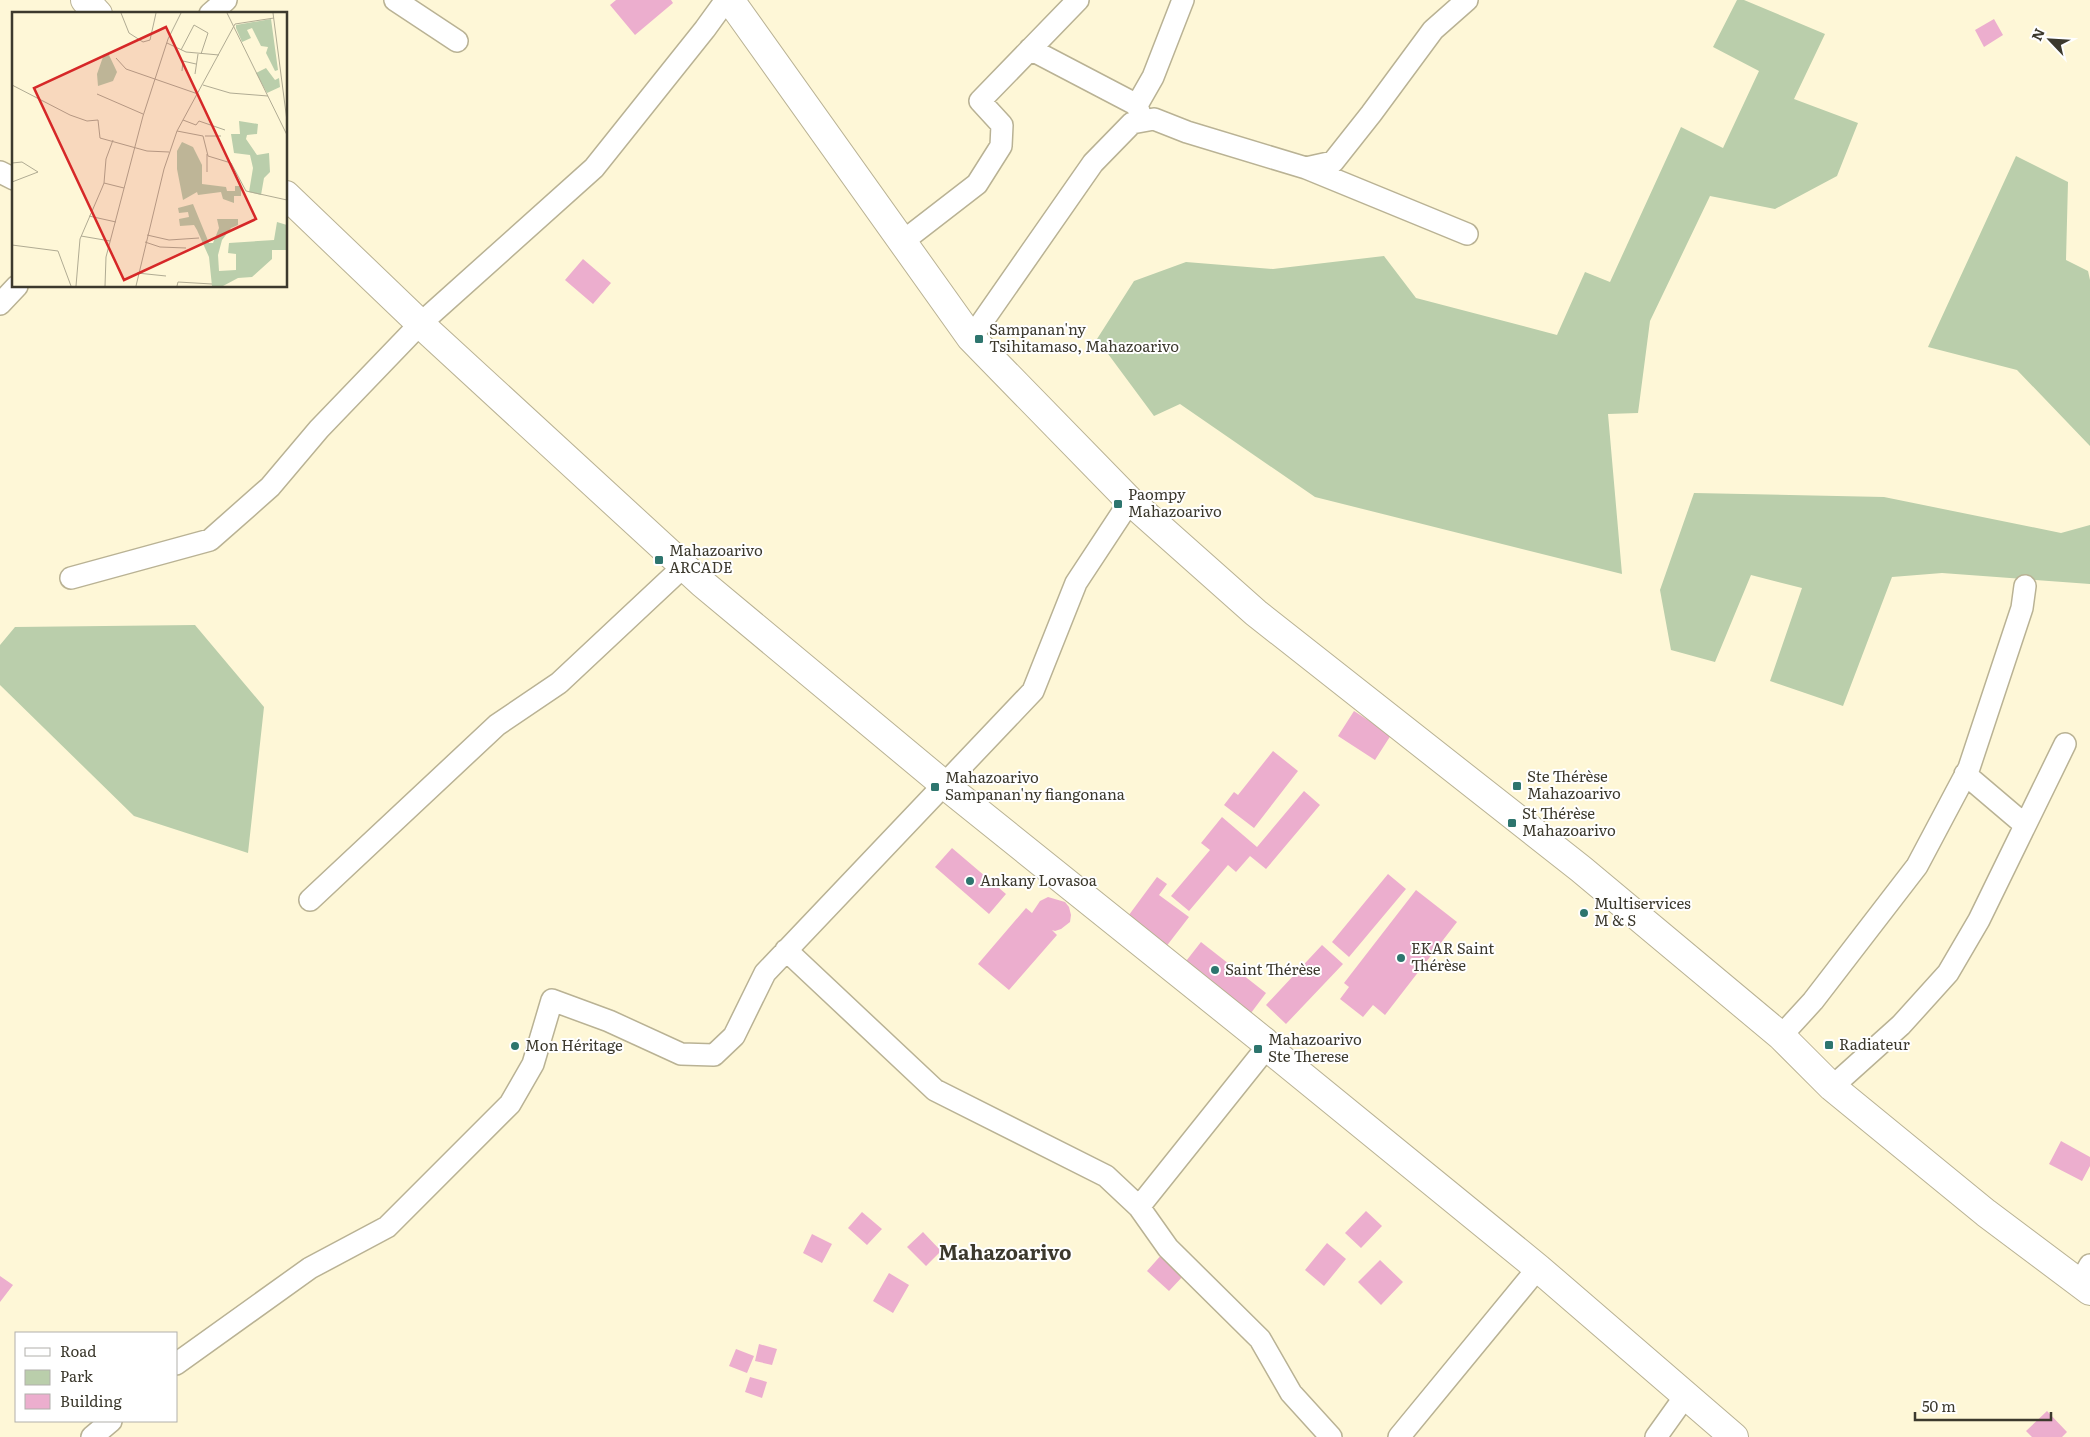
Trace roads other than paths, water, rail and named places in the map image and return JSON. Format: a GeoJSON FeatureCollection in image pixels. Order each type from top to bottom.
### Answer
{"type":"FeatureCollection","features":[{"type":"Feature","properties":{"kind":"main road"},"geometry":{"type":"LineString","coordinates":[[85,0],[96,12]]}},
{"type":"Feature","properties":{"kind":"main road"},"geometry":{"type":"LineString","coordinates":[[730,0],[971,338],[1130,501],[1256,613],[1581,869],[1781,1036],[1832,1086],[1986,1213],[2086,1280]]}},
{"type":"Feature","properties":{"kind":"main road"},"geometry":{"type":"LineString","coordinates":[[288,198],[420,324],[684,566],[945,785],[1265,1042],[1267,1047],[1538,1268],[1734,1437]]}},
{"type":"Feature","properties":{"kind":"street"},"geometry":{"type":"LineString","coordinates":[[212,12],[226,0]]}},
{"type":"Feature","properties":{"kind":"street"},"geometry":{"type":"LineString","coordinates":[[396,0],[457,41]]}},
{"type":"Feature","properties":{"kind":"street"},"geometry":{"type":"LineString","coordinates":[[71,578],[210,540],[270,487],[319,429],[420,324],[594,168],[706,29],[726,0]]}},
{"type":"Feature","properties":{"kind":"street"},"geometry":{"type":"LineString","coordinates":[[902,242],[977,184],[1001,146],[1002,125],[980,101],[1078,0]]}},
{"type":"Feature","properties":{"kind":"street"},"geometry":{"type":"LineString","coordinates":[[971,338],[1093,163],[1132,123],[1139,113],[1183,0]]}},
{"type":"Feature","properties":{"kind":"street"},"geometry":{"type":"LineString","coordinates":[[1306,168],[1333,162],[1372,114],[1433,30],[1467,0]]}},
{"type":"Feature","properties":{"kind":"street"},"geometry":{"type":"LineString","coordinates":[[1030,49],[1139,113],[1187,132],[1306,168],[1467,234]]}},
{"type":"Feature","properties":{"kind":"street"},"geometry":{"type":"LineString","coordinates":[[0,172],[12,178]]}},
{"type":"Feature","properties":{"kind":"street"},"geometry":{"type":"LineString","coordinates":[[0,304],[15,288]]}},
{"type":"Feature","properties":{"kind":"street"},"geometry":{"type":"LineString","coordinates":[[178,1363],[310,1268],[387,1227],[510,1104],[533,1064],[552,1000],[609,1022],[680,1054],[714,1055],[734,1036],[765,973],[1033,691],[1076,583],[1130,501]]}},
{"type":"Feature","properties":{"kind":"street"},"geometry":{"type":"LineString","coordinates":[[310,900],[497,725],[559,683],[684,566]]}},
{"type":"Feature","properties":{"kind":"street"},"geometry":{"type":"LineString","coordinates":[[1781,1036],[1813,1001],[1917,866],[1965,774],[2022,608],[2025,586]]}},
{"type":"Feature","properties":{"kind":"street"},"geometry":{"type":"LineString","coordinates":[[1832,1086],[1901,1025],[1948,972],[1979,920],[2065,744]]}},
{"type":"Feature","properties":{"kind":"street"},"geometry":{"type":"LineString","coordinates":[[1965,774],[2025,825]]}},
{"type":"Feature","properties":{"kind":"street"},"geometry":{"type":"LineString","coordinates":[[786,950],[935,1090],[1106,1176],[1139,1207],[1168,1248],[1260,1338],[1291,1393],[1331,1437]]}},
{"type":"Feature","properties":{"kind":"street"},"geometry":{"type":"LineString","coordinates":[[1139,1207],[1267,1047]]}},
{"type":"Feature","properties":{"kind":"street"},"geometry":{"type":"LineString","coordinates":[[1399,1437],[1538,1268]]}},
{"type":"Feature","properties":{"kind":"street"},"geometry":{"type":"LineString","coordinates":[[1656,1437],[1686,1395]]}},
{"type":"Feature","properties":{"kind":"street"},"geometry":{"type":"LineString","coordinates":[[92,1437],[109,1422]]}},
{"type":"Feature","properties":{"kind":"place","name":"Sampanan'ny Tsihitamaso, Mahazoarivo"},"geometry":{"type":"Point","coordinates":[979,339]}},
{"type":"Feature","properties":{"kind":"place","name":"Paompy Mahazoarivo"},"geometry":{"type":"Point","coordinates":[1118,504]}},
{"type":"Feature","properties":{"kind":"place","name":"Mahazoarivo ARCADE"},"geometry":{"type":"Point","coordinates":[659,560]}},
{"type":"Feature","properties":{"kind":"place","name":"Ste Thérèse Mahazoarivo"},"geometry":{"type":"Point","coordinates":[1517,786]}},
{"type":"Feature","properties":{"kind":"place","name":"Mahazoarivo Sampanan'ny fiangonana"},"geometry":{"type":"Point","coordinates":[935,787]}},
{"type":"Feature","properties":{"kind":"place","name":"St Thérèse Mahazoarivo"},"geometry":{"type":"Point","coordinates":[1512,823]}},
{"type":"Feature","properties":{"kind":"place","name":"Ankany Lovasoa"},"geometry":{"type":"Point","coordinates":[970,881]}},
{"type":"Feature","properties":{"kind":"place","name":"Multiservices M & S"},"geometry":{"type":"Point","coordinates":[1584,913]}},
{"type":"Feature","properties":{"kind":"place","name":"EKAR Saint Thérèse"},"geometry":{"type":"Point","coordinates":[1401,958]}},
{"type":"Feature","properties":{"kind":"place","name":"Saint Thérèse"},"geometry":{"type":"Point","coordinates":[1215,970]}},
{"type":"Feature","properties":{"kind":"place","name":"Radiateur"},"geometry":{"type":"Point","coordinates":[1829,1045]}},
{"type":"Feature","properties":{"kind":"place","name":"Mon Héritage"},"geometry":{"type":"Point","coordinates":[515,1046]}},
{"type":"Feature","properties":{"kind":"place","name":"Mahazoarivo Ste Therese"},"geometry":{"type":"Point","coordinates":[1258,1049]}},
{"type":"Feature","properties":{"kind":"district","name":"Mahazoarivo"},"geometry":{"type":"Point","coordinates":[1005,1253]}}]}
